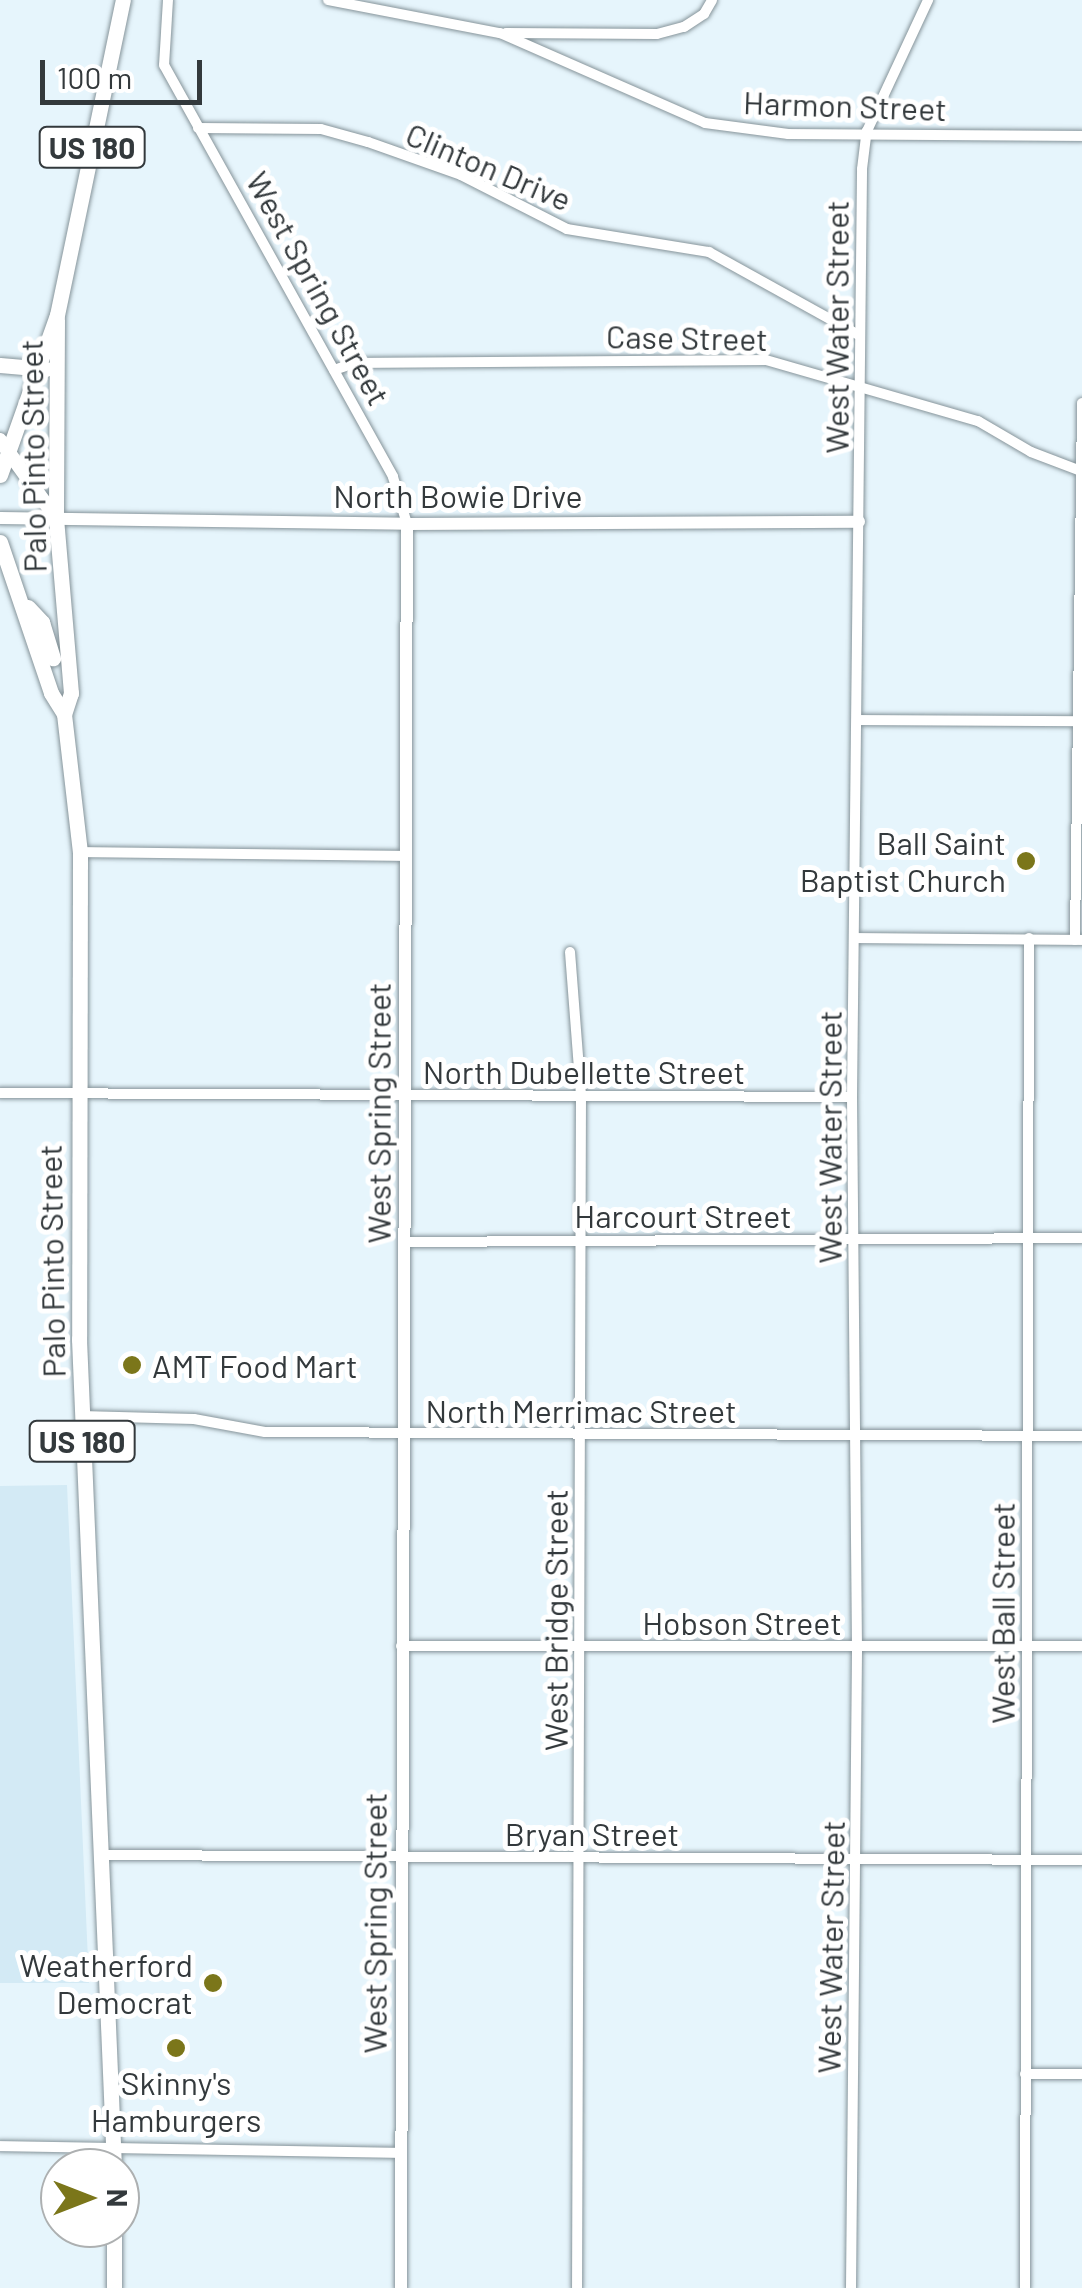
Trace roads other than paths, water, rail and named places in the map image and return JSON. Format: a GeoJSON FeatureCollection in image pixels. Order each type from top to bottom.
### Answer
{"type":"FeatureCollection","features":[{"type":"Feature","properties":{"kind":"main road","name":"US 180"},"geometry":{"type":"LineString","coordinates":[[0,475],[4,445],[47,369],[123,0]]}},
{"type":"Feature","properties":{"kind":"main road"},"geometry":{"type":"LineString","coordinates":[[0,366],[47,369]]}},
{"type":"Feature","properties":{"kind":"main road","name":"Palo Pinto Street"},"geometry":{"type":"LineString","coordinates":[[47,369],[45,412],[53,442],[56,518],[51,693],[64,714]]}},
{"type":"Feature","properties":{"kind":"main road"},"geometry":{"type":"LineString","coordinates":[[4,445],[56,518]]}},
{"type":"Feature","properties":{"kind":"main road","name":"Palo Pinto Street"},"geometry":{"type":"LineString","coordinates":[[0,542],[22,601],[71,693],[64,714],[80,852],[77,1092],[82,1416],[114,2148]]}},
{"type":"Feature","properties":{"kind":"main road"},"geometry":{"type":"LineString","coordinates":[[114,2248],[114,2288]]}},
{"type":"Feature","properties":{"kind":"street","name":"West Spring Street"},"geometry":{"type":"LineString","coordinates":[[168,0],[164,64],[394,478],[406,524],[401,2288]]}},
{"type":"Feature","properties":{"kind":"street","name":"Harmon Street"},"geometry":{"type":"LineString","coordinates":[[328,0],[500,33],[705,123],[788,134],[867,131],[1082,136]]}},
{"type":"Feature","properties":{"kind":"street"},"geometry":{"type":"LineString","coordinates":[[500,33],[657,34],[684,27],[704,14],[712,0]]}},
{"type":"Feature","properties":{"kind":"street","name":"West Water Street"},"geometry":{"type":"LineString","coordinates":[[851,2288],[857,1648],[852,1097],[862,169],[867,131],[928,0]]}},
{"type":"Feature","properties":{"kind":"street","name":"Clinton Drive"},"geometry":{"type":"LineString","coordinates":[[198,128],[321,129],[368,142],[462,175],[568,229],[710,252],[859,335]]}},
{"type":"Feature","properties":{"kind":"street","name":"Case Street"},"geometry":{"type":"LineString","coordinates":[[334,370],[354,363],[766,360],[978,421],[1031,452],[1081,470]]}},
{"type":"Feature","properties":{"kind":"street"},"geometry":{"type":"LineString","coordinates":[[856,938],[1078,940],[1082,404]]}},
{"type":"Feature","properties":{"kind":"street","name":"North Bowie Drive"},"geometry":{"type":"LineString","coordinates":[[0,518],[406,524],[859,522]]}},
{"type":"Feature","properties":{"kind":"street"},"geometry":{"type":"LineString","coordinates":[[858,720],[1081,721]]}},
{"type":"Feature","properties":{"kind":"street"},"geometry":{"type":"LineString","coordinates":[[80,852],[406,856]]}},
{"type":"Feature","properties":{"kind":"street","name":"West Ball Street"},"geometry":{"type":"LineString","coordinates":[[1025,2288],[1029,938]]}},
{"type":"Feature","properties":{"kind":"street","name":"West Bridge Street"},"geometry":{"type":"LineString","coordinates":[[570,952],[581,1095],[577,2288]]}},
{"type":"Feature","properties":{"kind":"street","name":"North Dubellette Street"},"geometry":{"type":"LineString","coordinates":[[0,1093],[852,1097]]}},
{"type":"Feature","properties":{"kind":"street","name":"Harcourt Street"},"geometry":{"type":"LineString","coordinates":[[404,1242],[1082,1238]]}},
{"type":"Feature","properties":{"kind":"street","name":"North Merrimac Street"},"geometry":{"type":"LineString","coordinates":[[82,1416],[205,1420],[265,1432],[1082,1436]]}},
{"type":"Feature","properties":{"kind":"street","name":"Hobson Street"},"geometry":{"type":"LineString","coordinates":[[402,1646],[1082,1646]]}},
{"type":"Feature","properties":{"kind":"street","name":"Bryan Street"},"geometry":{"type":"LineString","coordinates":[[102,1855],[1082,1860]]}},
{"type":"Feature","properties":{"kind":"street"},"geometry":{"type":"LineString","coordinates":[[1026,2074],[1082,2074]]}},
{"type":"Feature","properties":{"kind":"street"},"geometry":{"type":"LineString","coordinates":[[0,2146],[76,2148]]}},
{"type":"Feature","properties":{"kind":"street"},"geometry":{"type":"LineString","coordinates":[[140,2149],[401,2153]]}},
{"type":"Feature","properties":{"kind":"place","name":"Ball Saint Baptist Church"},"geometry":{"type":"Point","coordinates":[1026,861]}},
{"type":"Feature","properties":{"kind":"place","name":"AMT Food Mart"},"geometry":{"type":"Point","coordinates":[132,1365]}},
{"type":"Feature","properties":{"kind":"place","name":"Weatherford Democrat"},"geometry":{"type":"Point","coordinates":[213,1983]}},
{"type":"Feature","properties":{"kind":"place","name":"Skinny's Hamburgers"},"geometry":{"type":"Point","coordinates":[176,2048]}}]}
